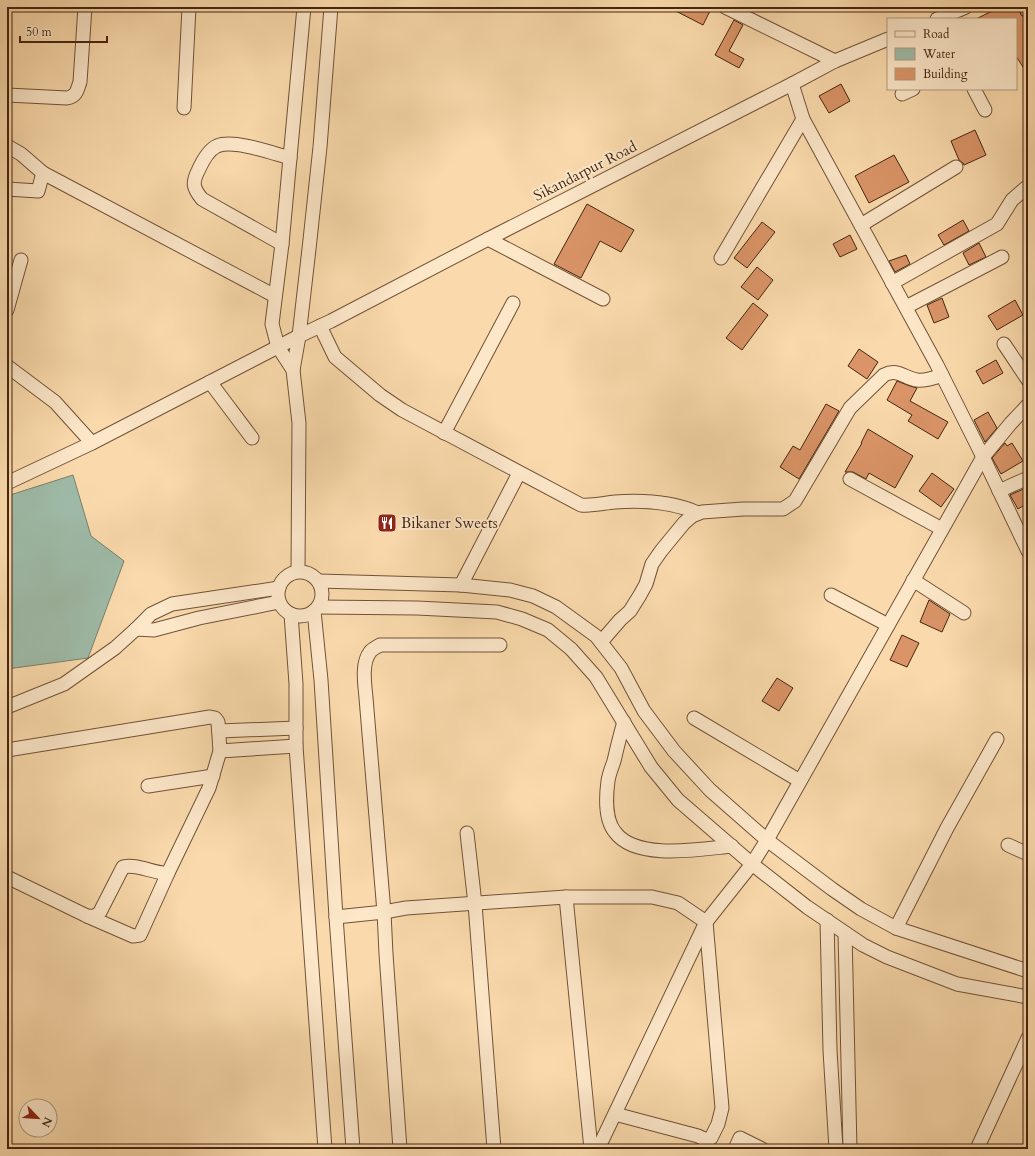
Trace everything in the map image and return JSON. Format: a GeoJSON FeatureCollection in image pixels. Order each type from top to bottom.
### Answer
{"type":"FeatureCollection","features":[{"type":"Feature","properties":{"kind":"street"},"geometry":{"type":"LineString","coordinates":[[7,95],[67,98],[72,97],[76,93],[80,82],[85,7]]}},
{"type":"Feature","properties":{"kind":"street"},"geometry":{"type":"LineString","coordinates":[[184,108],[189,7]]}},
{"type":"Feature","properties":{"kind":"street"},"geometry":{"type":"LineString","coordinates":[[293,370],[278,347],[272,324],[282,244],[304,7]]}},
{"type":"Feature","properties":{"kind":"street"},"geometry":{"type":"LineString","coordinates":[[298,571],[299,423],[293,370],[299,336],[320,148],[331,7]]}},
{"type":"Feature","properties":{"kind":"street"},"geometry":{"type":"LineString","coordinates":[[725,7],[750,12],[835,61]]}},
{"type":"Feature","properties":{"kind":"street"},"geometry":{"type":"LineString","coordinates":[[941,18],[966,7]]}},
{"type":"Feature","properties":{"kind":"street"},"geometry":{"type":"LineString","coordinates":[[1026,7],[1028,11]]}},
{"type":"Feature","properties":{"kind":"street","name":"Sikandarpur Road"},"geometry":{"type":"LineString","coordinates":[[7,483],[92,443],[299,336],[338,318],[488,239],[835,61],[887,39]]}},
{"type":"Feature","properties":{"kind":"street"},"geometry":{"type":"LineString","coordinates":[[792,84],[804,119],[942,376],[983,456],[1028,551]]}},
{"type":"Feature","properties":{"kind":"street"},"geometry":{"type":"LineString","coordinates":[[975,90],[985,110]]}},
{"type":"Feature","properties":{"kind":"street"},"geometry":{"type":"LineString","coordinates":[[721,258],[804,119]]}},
{"type":"Feature","properties":{"kind":"street"},"geometry":{"type":"LineString","coordinates":[[282,244],[202,198],[195,190],[194,179],[207,155],[216,146],[226,144],[245,145],[290,158]]}},
{"type":"Feature","properties":{"kind":"street"},"geometry":{"type":"LineString","coordinates":[[7,146],[21,154],[43,173],[275,296]]}},
{"type":"Feature","properties":{"kind":"street"},"geometry":{"type":"LineString","coordinates":[[861,225],[956,168]]}},
{"type":"Feature","properties":{"kind":"street"},"geometry":{"type":"LineString","coordinates":[[7,189],[38,190],[43,173]]}},
{"type":"Feature","properties":{"kind":"street"},"geometry":{"type":"LineString","coordinates":[[892,283],[997,224],[1012,200],[1028,186]]}},
{"type":"Feature","properties":{"kind":"street"},"geometry":{"type":"LineString","coordinates":[[488,239],[603,299]]}},
{"type":"Feature","properties":{"kind":"street"},"geometry":{"type":"LineString","coordinates":[[906,307],[1002,256]]}},
{"type":"Feature","properties":{"kind":"street"},"geometry":{"type":"LineString","coordinates":[[7,310],[21,260]]}},
{"type":"Feature","properties":{"kind":"street"},"geometry":{"type":"LineString","coordinates":[[444,433],[513,304]]}},
{"type":"Feature","properties":{"kind":"street"},"geometry":{"type":"LineString","coordinates":[[320,326],[335,357],[380,395],[402,410],[581,506],[613,502],[646,502],[677,506],[698,513]]}},
{"type":"Feature","properties":{"kind":"street"},"geometry":{"type":"LineString","coordinates":[[1004,344],[1028,380]]}},
{"type":"Feature","properties":{"kind":"street"},"geometry":{"type":"LineString","coordinates":[[7,366],[55,402],[92,443]]}},
{"type":"Feature","properties":{"kind":"street"},"geometry":{"type":"LineString","coordinates":[[601,642],[630,611],[646,584],[652,564],[684,523],[692,516],[702,512],[743,509],[783,509],[795,501],[850,408],[884,375],[890,372],[896,372],[916,380],[924,380],[942,376]]}},
{"type":"Feature","properties":{"kind":"street"},"geometry":{"type":"LineString","coordinates":[[210,382],[252,438]]}},
{"type":"Feature","properties":{"kind":"street"},"geometry":{"type":"LineString","coordinates":[[598,1149],[706,922],[752,864],[767,840],[983,456],[1028,405]]}},
{"type":"Feature","properties":{"kind":"street"},"geometry":{"type":"LineString","coordinates":[[461,585],[519,473]]}},
{"type":"Feature","properties":{"kind":"street"},"geometry":{"type":"LineString","coordinates":[[999,491],[1028,478]]}},
{"type":"Feature","properties":{"kind":"street"},"geometry":{"type":"LineString","coordinates":[[850,479],[942,529]]}},
{"type":"Feature","properties":{"kind":"street"},"geometry":{"type":"LineString","coordinates":[[298,571],[311,574],[319,582],[323,592],[321,603],[316,609],[303,616],[291,614],[282,607],[280,602],[279,588],[282,581],[287,576],[298,571]]}},
{"type":"Feature","properties":{"kind":"street"},"geometry":{"type":"LineString","coordinates":[[913,580],[964,613]]}},
{"type":"Feature","properties":{"kind":"street"},"geometry":{"type":"LineString","coordinates":[[319,582],[461,585],[510,590],[533,596],[556,607],[596,636],[621,668],[644,711],[674,751],[710,790],[767,840],[861,909],[896,928],[1028,971]]}},
{"type":"Feature","properties":{"kind":"street"},"geometry":{"type":"LineString","coordinates":[[7,707],[64,684],[115,648],[151,614],[172,604],[279,588]]}},
{"type":"Feature","properties":{"kind":"street"},"geometry":{"type":"LineString","coordinates":[[831,595],[888,625]]}},
{"type":"Feature","properties":{"kind":"street"},"geometry":{"type":"LineString","coordinates":[[136,629],[154,630],[199,618],[280,602]]}},
{"type":"Feature","properties":{"kind":"street"},"geometry":{"type":"LineString","coordinates":[[316,609],[417,608],[497,612],[522,619],[548,630],[571,649],[596,677],[651,767],[678,800],[752,864],[807,907],[863,945],[887,957],[957,984],[1028,997]]}},
{"type":"Feature","properties":{"kind":"street"},"geometry":{"type":"LineString","coordinates":[[316,609],[353,1149]]}},
{"type":"Feature","properties":{"kind":"street"},"geometry":{"type":"LineString","coordinates":[[291,614],[296,684],[296,746],[324,1149]]}},
{"type":"Feature","properties":{"kind":"street"},"geometry":{"type":"LineString","coordinates":[[400,1149],[384,912],[364,672],[366,661],[370,651],[380,644],[500,645]]}},
{"type":"Feature","properties":{"kind":"street"},"geometry":{"type":"LineString","coordinates":[[7,750],[210,717],[217,719],[220,751],[209,788],[140,935],[133,936],[87,916],[7,877]]}},
{"type":"Feature","properties":{"kind":"street"},"geometry":{"type":"LineString","coordinates":[[694,718],[800,781]]}},
{"type":"Feature","properties":{"kind":"street"},"geometry":{"type":"LineString","coordinates":[[624,722],[608,781],[607,803],[609,819],[614,832],[625,841],[637,847],[652,850],[673,851],[732,846]]}},
{"type":"Feature","properties":{"kind":"street"},"geometry":{"type":"LineString","coordinates":[[218,730],[296,728]]}},
{"type":"Feature","properties":{"kind":"street"},"geometry":{"type":"LineString","coordinates":[[896,928],[947,828],[997,739]]}},
{"type":"Feature","properties":{"kind":"street"},"geometry":{"type":"LineString","coordinates":[[220,751],[296,746]]}},
{"type":"Feature","properties":{"kind":"street"},"geometry":{"type":"LineString","coordinates":[[148,786],[213,776]]}},
{"type":"Feature","properties":{"kind":"street"},"geometry":{"type":"LineString","coordinates":[[467,833],[475,904],[494,1149]]}},
{"type":"Feature","properties":{"kind":"street"},"geometry":{"type":"LineString","coordinates":[[1008,845],[1028,854]]}},
{"type":"Feature","properties":{"kind":"street"},"geometry":{"type":"LineString","coordinates":[[87,916],[96,916],[100,912],[123,867],[129,866],[151,870],[161,874],[168,873]]}},
{"type":"Feature","properties":{"kind":"street"},"geometry":{"type":"LineString","coordinates":[[336,917],[406,908],[566,897],[652,897],[678,903],[706,922]]}},
{"type":"Feature","properties":{"kind":"street"},"geometry":{"type":"LineString","coordinates":[[566,897],[591,1149]]}},
{"type":"Feature","properties":{"kind":"street"},"geometry":{"type":"LineString","coordinates":[[827,920],[830,1050],[836,1149]]}},
{"type":"Feature","properties":{"kind":"street"},"geometry":{"type":"LineString","coordinates":[[615,1114],[705,1139],[712,1138],[718,1124],[722,1108],[706,922]]}},
{"type":"Feature","properties":{"kind":"street"},"geometry":{"type":"LineString","coordinates":[[845,933],[850,1149]]}},
{"type":"Feature","properties":{"kind":"street"},"geometry":{"type":"LineString","coordinates":[[978,1149],[1028,1038]]}},
{"type":"Feature","properties":{"kind":"street"},"geometry":{"type":"LineString","coordinates":[[735,1149],[740,1138],[762,1149]]}},
{"type":"Feature","properties":{"kind":"water"},"geometry":{"type":"Polygon","coordinates":[[[73,475],[91,536],[124,561],[88,658],[7,669],[7,496],[73,475]]]}},
{"type":"Feature","properties":{"kind":"building"},"geometry":{"type":"Polygon","coordinates":[[[668,7],[712,7],[703,25],[668,7]]]}},
{"type":"Feature","properties":{"kind":"building"},"geometry":{"type":"Polygon","coordinates":[[[1000,7],[1018,7],[1021,15],[1028,20],[1028,75],[1017,58],[1017,18],[978,18],[1000,7]]]}},
{"type":"Feature","properties":{"kind":"building"},"geometry":{"type":"Polygon","coordinates":[[[734,20],[743,25],[729,51],[744,59],[739,68],[715,55],[734,20]]]}},
{"type":"Feature","properties":{"kind":"building"},"geometry":{"type":"Polygon","coordinates":[[[841,84],[850,101],[829,113],[819,96],[841,84]]]}},
{"type":"Feature","properties":{"kind":"building"},"geometry":{"type":"Polygon","coordinates":[[[975,130],[986,155],[964,165],[959,160],[951,141],[975,130]]]}},
{"type":"Feature","properties":{"kind":"building"},"geometry":{"type":"Polygon","coordinates":[[[894,155],[909,182],[869,203],[855,176],[894,155]]]}},
{"type":"Feature","properties":{"kind":"building"},"geometry":{"type":"Polygon","coordinates":[[[587,204],[634,230],[621,252],[600,241],[581,278],[554,264],[587,204]]]}},
{"type":"Feature","properties":{"kind":"building"},"geometry":{"type":"Polygon","coordinates":[[[963,220],[969,231],[944,245],[938,235],[963,220]]]}},
{"type":"Feature","properties":{"kind":"building"},"geometry":{"type":"Polygon","coordinates":[[[762,222],[775,232],[747,268],[734,258],[762,222]]]}},
{"type":"Feature","properties":{"kind":"building"},"geometry":{"type":"Polygon","coordinates":[[[850,235],[857,249],[840,257],[833,244],[850,235]]]}},
{"type":"Feature","properties":{"kind":"building"},"geometry":{"type":"Polygon","coordinates":[[[979,243],[986,257],[969,265],[963,253],[979,243]]]}},
{"type":"Feature","properties":{"kind":"building"},"geometry":{"type":"Polygon","coordinates":[[[906,255],[910,264],[895,272],[889,261],[906,255]]]}},
{"type":"Feature","properties":{"kind":"building"},"geometry":{"type":"Polygon","coordinates":[[[757,267],[773,280],[758,300],[741,287],[757,267]]]}},
{"type":"Feature","properties":{"kind":"building"},"geometry":{"type":"Polygon","coordinates":[[[942,298],[949,317],[934,323],[927,305],[942,298]]]}},
{"type":"Feature","properties":{"kind":"building"},"geometry":{"type":"Polygon","coordinates":[[[1015,300],[1023,315],[997,330],[988,316],[1015,300]]]}},
{"type":"Feature","properties":{"kind":"building"},"geometry":{"type":"Polygon","coordinates":[[[753,303],[768,315],[742,350],[726,338],[753,303]]]}},
{"type":"Feature","properties":{"kind":"building"},"geometry":{"type":"Polygon","coordinates":[[[859,349],[878,362],[867,379],[848,366],[859,349]]]}},
{"type":"Feature","properties":{"kind":"building"},"geometry":{"type":"Polygon","coordinates":[[[996,360],[1003,373],[983,384],[976,371],[996,360]]]}},
{"type":"Feature","properties":{"kind":"building"},"geometry":{"type":"Polygon","coordinates":[[[897,381],[917,388],[910,401],[948,422],[938,439],[908,421],[912,415],[887,400],[897,381]]]}},
{"type":"Feature","properties":{"kind":"building"},"geometry":{"type":"Polygon","coordinates":[[[826,404],[839,411],[799,479],[780,467],[793,446],[800,450],[826,404]]]}},
{"type":"Feature","properties":{"kind":"building"},"geometry":{"type":"Polygon","coordinates":[[[988,412],[997,428],[985,442],[974,420],[988,412]]]}},
{"type":"Feature","properties":{"kind":"building"},"geometry":{"type":"Polygon","coordinates":[[[868,429],[913,456],[895,488],[869,473],[866,479],[853,472],[845,472],[862,443],[868,429]]]}},
{"type":"Feature","properties":{"kind":"building"},"geometry":{"type":"Polygon","coordinates":[[[1005,443],[1007,446],[1012,443],[1023,461],[1001,474],[992,458],[1005,443]]]}},
{"type":"Feature","properties":{"kind":"building"},"geometry":{"type":"Polygon","coordinates":[[[932,473],[954,489],[941,507],[919,491],[932,473]]]}},
{"type":"Feature","properties":{"kind":"building"},"geometry":{"type":"Polygon","coordinates":[[[1028,487],[1028,503],[1018,509],[1010,495],[1028,487]]]}},
{"type":"Feature","properties":{"kind":"building"},"geometry":{"type":"Polygon","coordinates":[[[929,600],[950,614],[942,632],[920,622],[929,600]]]}},
{"type":"Feature","properties":{"kind":"building"},"geometry":{"type":"Polygon","coordinates":[[[902,635],[919,643],[907,667],[890,660],[902,635]]]}},
{"type":"Feature","properties":{"kind":"building"},"geometry":{"type":"Polygon","coordinates":[[[777,678],[793,688],[779,711],[762,701],[777,678]]]}},
{"type":"Feature","properties":{"kind":"place","name":"Bikaner Sweets"},"geometry":{"type":"Point","coordinates":[387,523]}}]}
